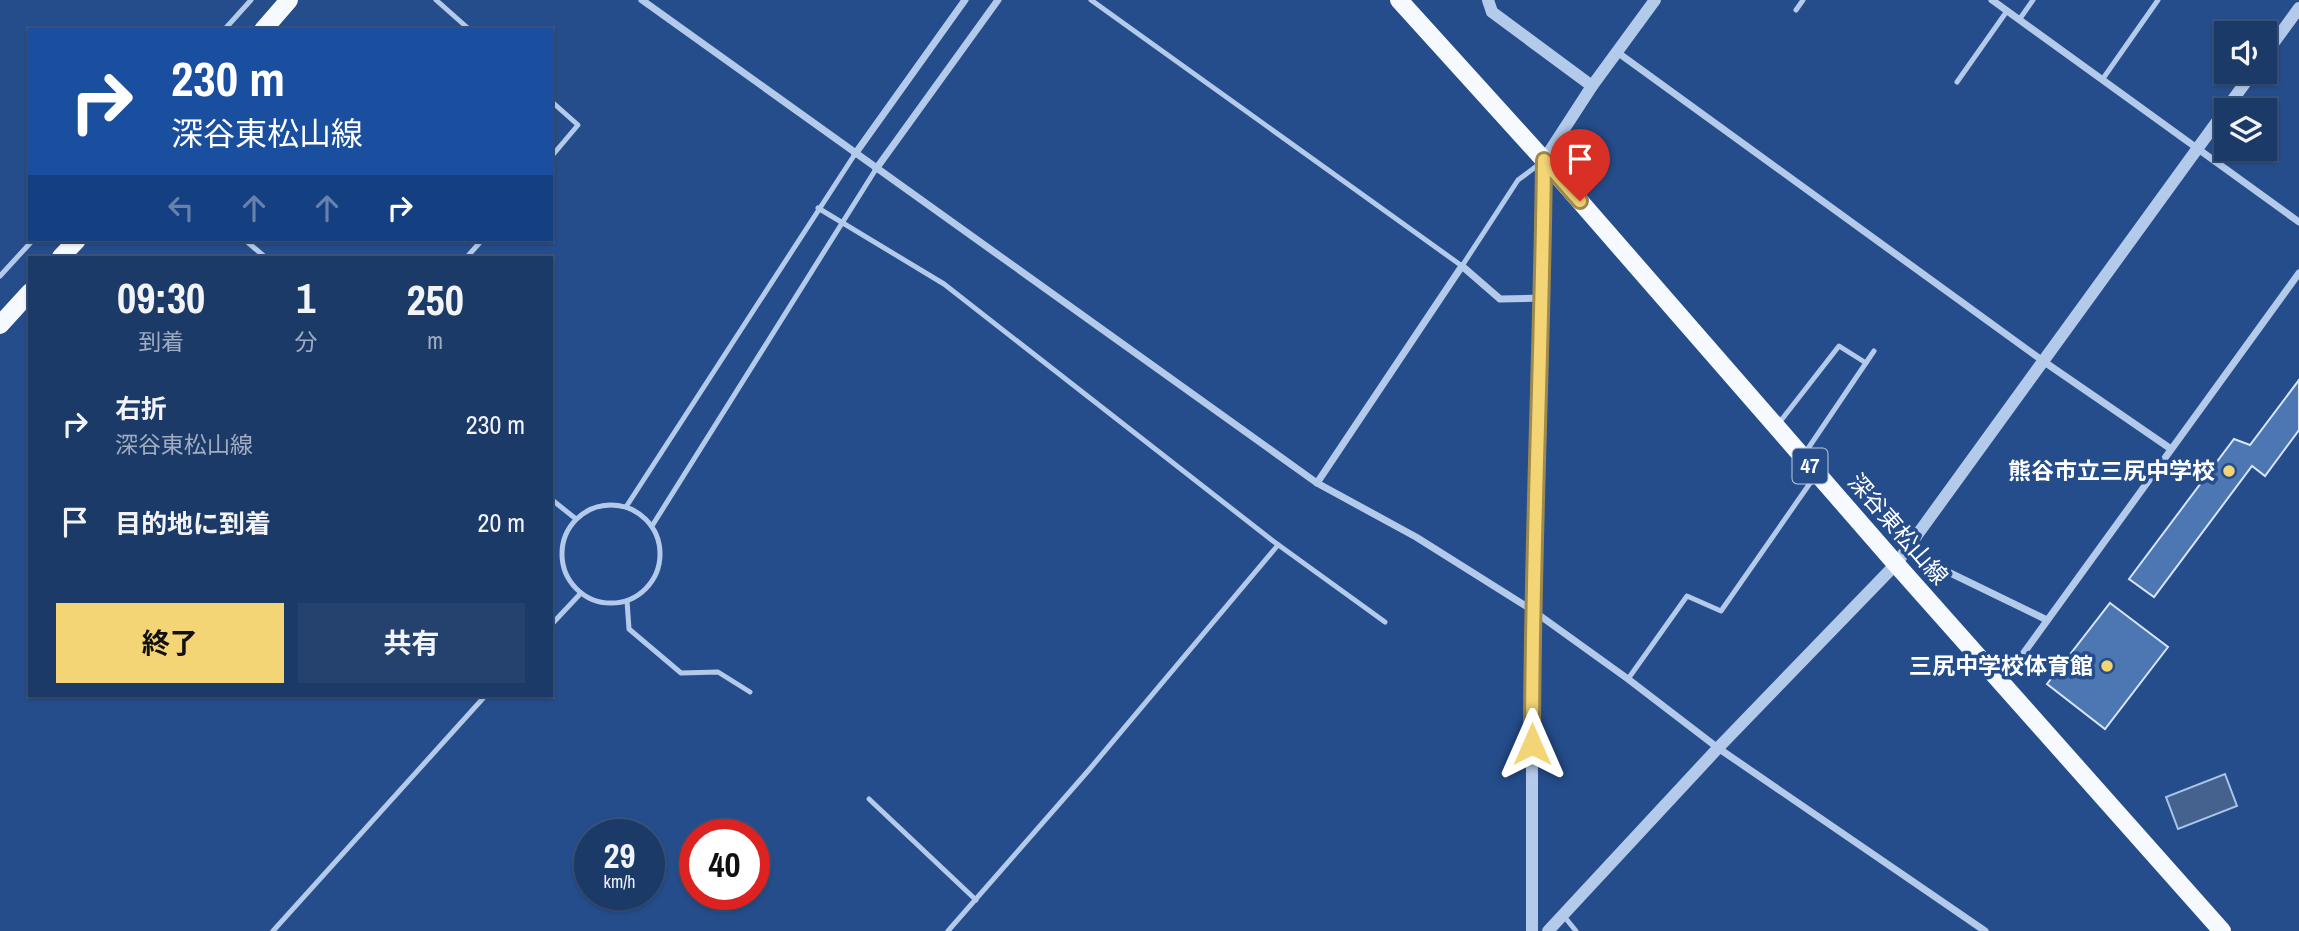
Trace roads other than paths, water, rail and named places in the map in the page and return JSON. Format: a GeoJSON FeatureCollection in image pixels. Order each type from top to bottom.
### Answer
{"type":"FeatureCollection","features":[{"type":"Feature","properties":{"kind":"main road"},"geometry":{"type":"LineString","coordinates":[[265,28],[289,0]]}},
{"type":"Feature","properties":{"kind":"main road","name":"深谷東松山線"},"geometry":{"type":"LineString","coordinates":[[1399,0],[1544,160],[1817,474],[1901,558],[2002,683],[2222,931]]}},
{"type":"Feature","properties":{"kind":"main road"},"geometry":{"type":"LineString","coordinates":[[62,256],[75,242]]}},
{"type":"Feature","properties":{"kind":"main road"},"geometry":{"type":"LineString","coordinates":[[0,325],[28,294]]}},
{"type":"Feature","properties":{"kind":"street"},"geometry":{"type":"LineString","coordinates":[[642,0],[1317,483],[1416,537],[1532,610],[1718,748],[1985,931]]}},
{"type":"Feature","properties":{"kind":"street"},"geometry":{"type":"LineString","coordinates":[[855,154],[965,0]]}},
{"type":"Feature","properties":{"kind":"street"},"geometry":{"type":"LineString","coordinates":[[876,169],[998,0]]}},
{"type":"Feature","properties":{"kind":"street"},"geometry":{"type":"LineString","coordinates":[[1488,0],[1492,12],[1592,86]]}},
{"type":"Feature","properties":{"kind":"street"},"geometry":{"type":"LineString","coordinates":[[1532,931],[1532,610],[1543,298],[1544,160],[1592,86],[1655,0]]}},
{"type":"Feature","properties":{"kind":"street"},"geometry":{"type":"LineString","coordinates":[[1992,0],[2299,222]]}},
{"type":"Feature","properties":{"kind":"street"},"geometry":{"type":"LineString","coordinates":[[2277,38],[2299,8]]}},
{"type":"Feature","properties":{"kind":"street"},"geometry":{"type":"LineString","coordinates":[[1618,52],[2043,360],[2171,449]]}},
{"type":"Feature","properties":{"kind":"street"},"geometry":{"type":"LineString","coordinates":[[1548,931],[1718,748],[1901,558],[2244,84]]}},
{"type":"Feature","properties":{"kind":"street"},"geometry":{"type":"LineString","coordinates":[[1317,483],[1462,266],[1500,299],[1543,298]]}},
{"type":"Feature","properties":{"kind":"street"},"geometry":{"type":"LineString","coordinates":[[2002,683],[2299,273]]}},
{"type":"Feature","properties":{"kind":"street"},"geometry":{"type":"LineString","coordinates":[[1901,558],[2047,620]]}},
{"type":"Feature","properties":{"kind":"lane"},"geometry":{"type":"LineString","coordinates":[[226,28],[251,0]]}},
{"type":"Feature","properties":{"kind":"lane"},"geometry":{"type":"LineString","coordinates":[[436,0],[468,28]]}},
{"type":"Feature","properties":{"kind":"lane"},"geometry":{"type":"LineString","coordinates":[[1091,0],[1462,266],[1518,180],[1544,160]]}},
{"type":"Feature","properties":{"kind":"lane"},"geometry":{"type":"LineString","coordinates":[[1796,10],[1803,0]]}},
{"type":"Feature","properties":{"kind":"lane"},"geometry":{"type":"LineString","coordinates":[[2019,20],[2034,0]]}},
{"type":"Feature","properties":{"kind":"lane"},"geometry":{"type":"LineString","coordinates":[[2102,80],[2158,0]]}},
{"type":"Feature","properties":{"kind":"lane"},"geometry":{"type":"LineString","coordinates":[[1957,82],[2007,11]]}},
{"type":"Feature","properties":{"kind":"lane"},"geometry":{"type":"LineString","coordinates":[[553,103],[578,125],[553,155]]}},
{"type":"Feature","properties":{"kind":"lane"},"geometry":{"type":"LineString","coordinates":[[626,507],[855,154]]}},
{"type":"Feature","properties":{"kind":"lane"},"geometry":{"type":"LineString","coordinates":[[652,526],[876,169]]}},
{"type":"Feature","properties":{"kind":"lane"},"geometry":{"type":"LineString","coordinates":[[818,208],[944,284],[1278,545],[1385,622]]}},
{"type":"Feature","properties":{"kind":"lane"},"geometry":{"type":"LineString","coordinates":[[0,276],[31,242]]}},
{"type":"Feature","properties":{"kind":"lane"},"geometry":{"type":"LineString","coordinates":[[247,242],[264,256]]}},
{"type":"Feature","properties":{"kind":"lane"},"geometry":{"type":"LineString","coordinates":[[468,256],[480,242]]}},
{"type":"Feature","properties":{"kind":"lane"},"geometry":{"type":"LineString","coordinates":[[1776,427],[1839,346],[1866,363]]}},
{"type":"Feature","properties":{"kind":"lane"},"geometry":{"type":"LineString","coordinates":[[1803,457],[1874,351]]}},
{"type":"Feature","properties":{"kind":"lane"},"geometry":{"type":"LineString","coordinates":[[1628,679],[1687,596],[1721,611],[1817,474]]}},
{"type":"Feature","properties":{"kind":"lane"},"geometry":{"type":"LineString","coordinates":[[553,501],[576,519]]}},
{"type":"Feature","properties":{"kind":"lane"},"geometry":{"type":"LineString","coordinates":[[600,506],[626,507],[641,514],[652,526],[659,539],[659,570],[641,594],[627,601],[611,604],[595,601],[581,593],[570,581],[563,566],[562,549],[566,533],[576,519],[600,506]]}},
{"type":"Feature","properties":{"kind":"lane"},"geometry":{"type":"LineString","coordinates":[[948,931],[1088,771],[1278,545]]}},
{"type":"Feature","properties":{"kind":"lane"},"geometry":{"type":"LineString","coordinates":[[553,623],[581,593]]}},
{"type":"Feature","properties":{"kind":"lane"},"geometry":{"type":"LineString","coordinates":[[627,601],[628,629],[681,673],[718,672],[750,692]]}},
{"type":"Feature","properties":{"kind":"lane"},"geometry":{"type":"LineString","coordinates":[[273,931],[484,697]]}},
{"type":"Feature","properties":{"kind":"lane"},"geometry":{"type":"LineString","coordinates":[[869,799],[976,900]]}},
{"type":"Feature","properties":{"kind":"lane"},"geometry":{"type":"LineString","coordinates":[[1563,915],[1576,931]]}},
{"type":"Feature","properties":{"kind":"water"},"geometry":{"type":"Polygon","coordinates":[[[2225,774],[2237,806],[2178,829],[2166,797],[2225,774]]]}},
{"type":"Feature","properties":{"kind":"place","name":"熊谷市立三尻中学校"},"geometry":{"type":"Point","coordinates":[2229,471]}},
{"type":"Feature","properties":{"kind":"place","name":"三尻中学校体育館"},"geometry":{"type":"Point","coordinates":[2107,666]}}]}
